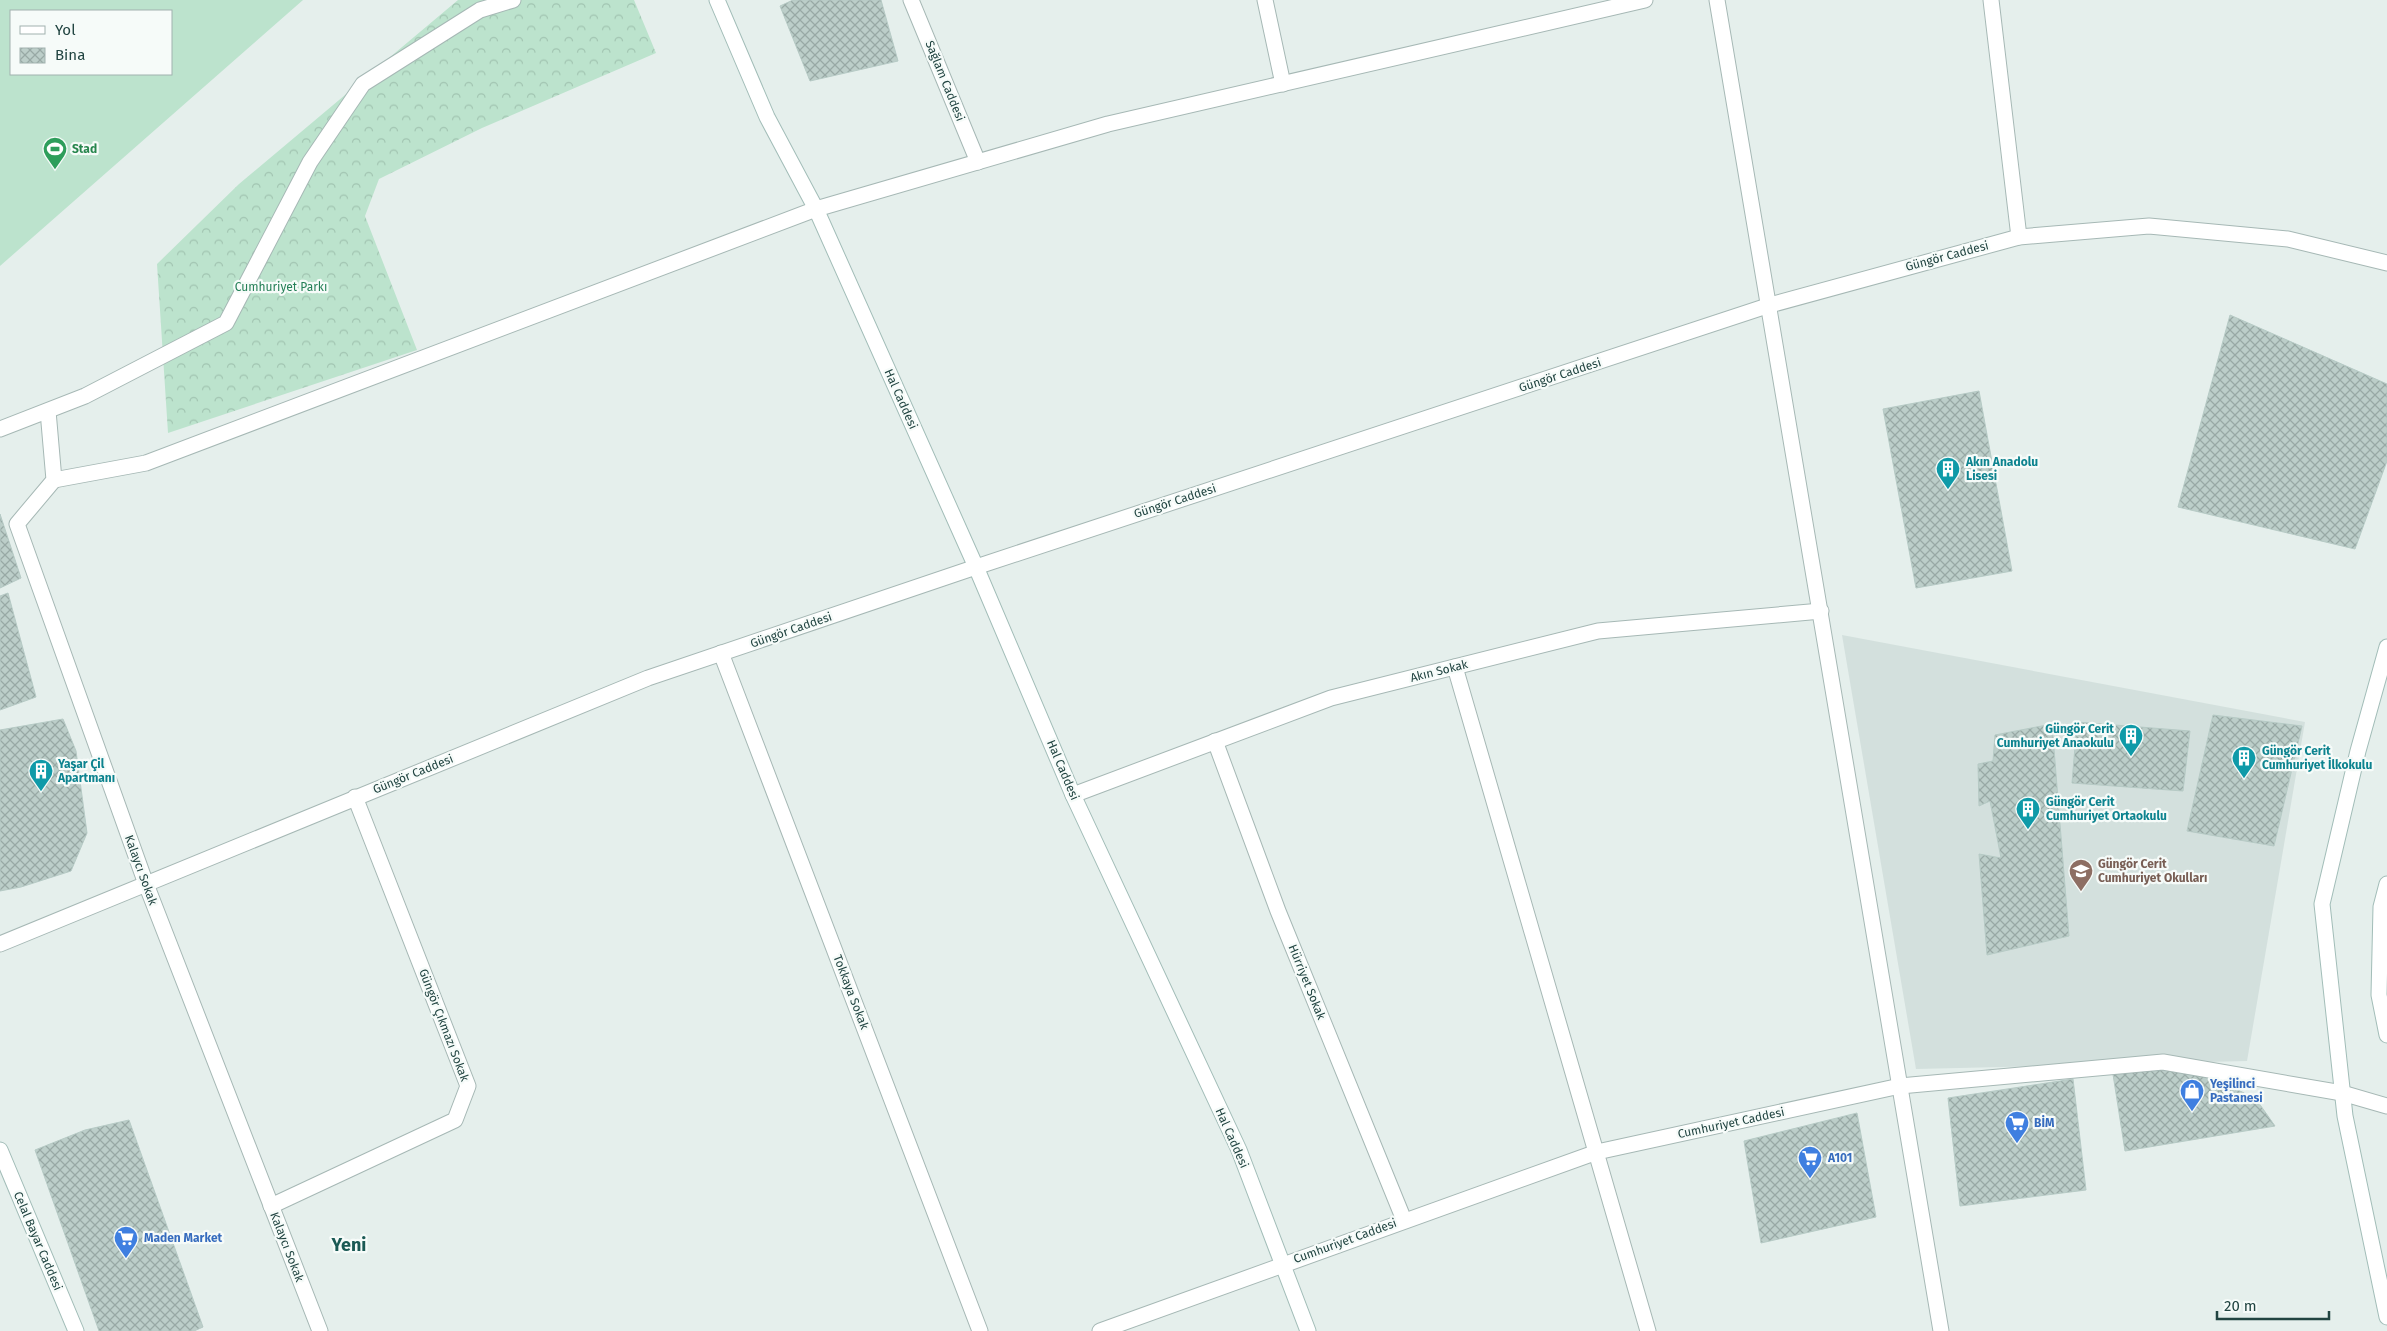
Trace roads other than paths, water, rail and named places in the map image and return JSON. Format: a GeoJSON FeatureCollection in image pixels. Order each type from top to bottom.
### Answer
{"type":"FeatureCollection","features":[{"type":"Feature","properties":{"kind":"street"},"geometry":{"type":"LineString","coordinates":[[0,430],[85,396],[226,323],[310,162],[363,84],[480,10],[512,0]]}},
{"type":"Feature","properties":{"kind":"street","name":"Hal Caddesi"},"geometry":{"type":"LineString","coordinates":[[717,0],[767,117],[816,209],[976,567],[1073,795],[1239,1150],[1308,1331]]}},
{"type":"Feature","properties":{"kind":"street","name":"Sağlam Caddesi"},"geometry":{"type":"LineString","coordinates":[[911,0],[978,162]]}},
{"type":"Feature","properties":{"kind":"street"},"geometry":{"type":"LineString","coordinates":[[1266,0],[1283,84]]}},
{"type":"Feature","properties":{"kind":"street"},"geometry":{"type":"LineString","coordinates":[[48,410],[54,480],[146,463],[816,209],[1108,124],[1646,0]]}},
{"type":"Feature","properties":{"kind":"street"},"geometry":{"type":"LineString","coordinates":[[1717,0],[1770,305],[1941,1331]]}},
{"type":"Feature","properties":{"kind":"street"},"geometry":{"type":"LineString","coordinates":[[1991,0],[2019,236]]}},
{"type":"Feature","properties":{"kind":"street","name":"Güngör Caddesi"},"geometry":{"type":"LineString","coordinates":[[0,944],[648,678],[976,567],[1770,305],[2019,236],[2149,226],[2288,239],[2387,263]]}},
{"type":"Feature","properties":{"kind":"street","name":"Kalaycı Sokak"},"geometry":{"type":"LineString","coordinates":[[54,480],[17,524],[146,884],[320,1331]]}},
{"type":"Feature","properties":{"kind":"street","name":"Akın Sokak"},"geometry":{"type":"LineString","coordinates":[[1073,795],[1331,698],[1598,631],[1821,610]]}},
{"type":"Feature","properties":{"kind":"street"},"geometry":{"type":"LineString","coordinates":[[2387,646],[2358,751],[2322,904],[2345,1116],[2387,1317]]}},
{"type":"Feature","properties":{"kind":"street","name":"Tokkaya Sokak"},"geometry":{"type":"LineString","coordinates":[[721,654],[980,1331]]}},
{"type":"Feature","properties":{"kind":"street"},"geometry":{"type":"LineString","coordinates":[[1455,667],[1598,1152],[1648,1331]]}},
{"type":"Feature","properties":{"kind":"street","name":"Hürriyet Sokak"},"geometry":{"type":"LineString","coordinates":[[1215,741],[1278,910],[1404,1220]]}},
{"type":"Feature","properties":{"kind":"street","name":"Güngör Çıkmazı Sokak"},"geometry":{"type":"LineString","coordinates":[[271,1206],[456,1120],[468,1086],[355,797]]}},
{"type":"Feature","properties":{"kind":"street"},"geometry":{"type":"LineString","coordinates":[[2387,884],[2381,907],[2379,995],[2387,1035]]}},
{"type":"Feature","properties":{"kind":"street","name":"Cumhuriyet Caddesi"},"geometry":{"type":"LineString","coordinates":[[1100,1331],[1282,1263],[1598,1152],[1900,1086],[2163,1062],[2342,1093],[2387,1106]]}},
{"type":"Feature","properties":{"kind":"street","name":"Celal Bayar Caddesi"},"geometry":{"type":"LineString","coordinates":[[0,1150],[76,1331]]}},
{"type":"Feature","properties":{"kind":"place","name":"Stad"},"geometry":{"type":"Point","coordinates":[55,170]}},
{"type":"Feature","properties":{"kind":"place","name":"Akın Anadolu Lisesi"},"geometry":{"type":"Point","coordinates":[1948,490]}},
{"type":"Feature","properties":{"kind":"place","name":"Güngör Cerit Cumhuriyet Anaokulu"},"geometry":{"type":"Point","coordinates":[2131,757]}},
{"type":"Feature","properties":{"kind":"place","name":"Güngör Cerit Cumhuriyet İlkokulu"},"geometry":{"type":"Point","coordinates":[2244,779]}},
{"type":"Feature","properties":{"kind":"place","name":"Yaşar Çil Apartmanı"},"geometry":{"type":"Point","coordinates":[41,792]}},
{"type":"Feature","properties":{"kind":"place","name":"Güngör Cerit Cumhuriyet Ortaokulu"},"geometry":{"type":"Point","coordinates":[2028,830]}},
{"type":"Feature","properties":{"kind":"place","name":"Güngör Cerit Cumhuriyet Okulları"},"geometry":{"type":"Point","coordinates":[2081,892]}},
{"type":"Feature","properties":{"kind":"place","name":"Yeşilinci Pastanesi"},"geometry":{"type":"Point","coordinates":[2192,1112]}},
{"type":"Feature","properties":{"kind":"place","name":"BİM"},"geometry":{"type":"Point","coordinates":[2017,1144]}},
{"type":"Feature","properties":{"kind":"place","name":"A101"},"geometry":{"type":"Point","coordinates":[1810,1179]}},
{"type":"Feature","properties":{"kind":"place","name":"Maden Market"},"geometry":{"type":"Point","coordinates":[126,1259]}},
{"type":"Feature","properties":{"kind":"district","name":"Yeni"},"geometry":{"type":"Point","coordinates":[349,1245]}},
{"type":"Feature","properties":{"kind":"park label","name":"Cumhuriyet Parkı"},"geometry":{"type":"Point","coordinates":[281,287]}}]}
